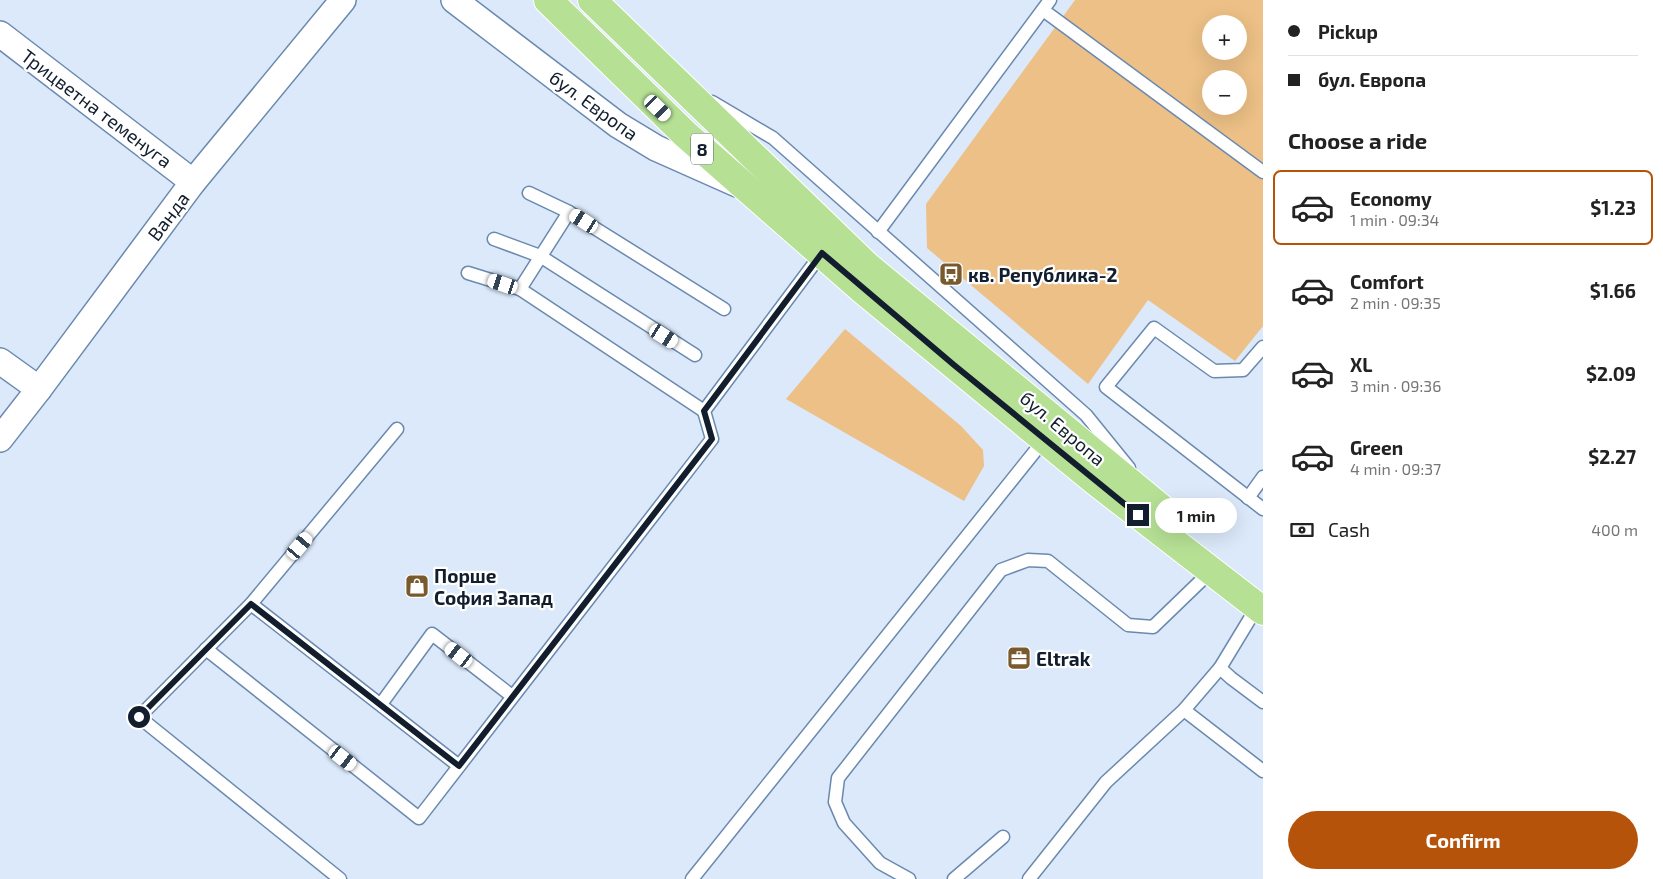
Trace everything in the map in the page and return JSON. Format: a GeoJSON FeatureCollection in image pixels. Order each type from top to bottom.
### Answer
{"type":"FeatureCollection","features":[{"type":"Feature","properties":{"kind":"main road","name":"8"},"geometry":{"type":"LineString","coordinates":[[548,0],[685,134],[822,253],[865,278]]}},
{"type":"Feature","properties":{"kind":"main road","name":"8"},"geometry":{"type":"LineString","coordinates":[[592,0],[670,77],[865,278]]}},
{"type":"Feature","properties":{"kind":"main road","name":"бул. Европа"},"geometry":{"type":"LineString","coordinates":[[865,278],[1044,440],[1211,571],[1261,602]]}},
{"type":"Feature","properties":{"kind":"main road","name":"бул. Европа"},"geometry":{"type":"LineString","coordinates":[[865,278],[1164,511],[1261,602]]}},
{"type":"Feature","properties":{"kind":"street","name":"Ванда"},"geometry":{"type":"LineString","coordinates":[[0,438],[39,389],[193,182],[343,0]]}},
{"type":"Feature","properties":{"kind":"street","name":"бул. Европа"},"geometry":{"type":"LineString","coordinates":[[454,0],[618,125],[656,148],[748,189]]}},
{"type":"Feature","properties":{"kind":"street","name":"Трицветна теменуга"},"geometry":{"type":"LineString","coordinates":[[0,34],[193,182]]}},
{"type":"Feature","properties":{"kind":"street"},"geometry":{"type":"LineString","coordinates":[[0,360],[39,389]]}},
{"type":"Feature","properties":{"kind":"lane"},"geometry":{"type":"LineString","coordinates":[[878,232],[1046,5],[1263,172]]}},
{"type":"Feature","properties":{"kind":"lane"},"geometry":{"type":"LineString","coordinates":[[670,77],[773,138],[1086,415],[1164,511]]}},
{"type":"Feature","properties":{"kind":"lane"},"geometry":{"type":"LineString","coordinates":[[529,193],[569,212],[724,309]]}},
{"type":"Feature","properties":{"kind":"lane"},"geometry":{"type":"LineString","coordinates":[[520,289],[569,212]]}},
{"type":"Feature","properties":{"kind":"lane"},"geometry":{"type":"LineString","coordinates":[[494,239],[540,256],[695,355]]}},
{"type":"Feature","properties":{"kind":"lane"},"geometry":{"type":"LineString","coordinates":[[704,411],[822,253]]}},
{"type":"Feature","properties":{"kind":"lane"},"geometry":{"type":"LineString","coordinates":[[206,649],[419,818],[712,439],[704,411],[520,289],[468,272]]}},
{"type":"Feature","properties":{"kind":"lane"},"geometry":{"type":"LineString","coordinates":[[1263,347],[1243,370],[1214,371],[1154,328],[1106,387],[1263,509]]}},
{"type":"Feature","properties":{"kind":"lane"},"geometry":{"type":"LineString","coordinates":[[340,879],[139,717],[251,604],[397,429]]}},
{"type":"Feature","properties":{"kind":"lane"},"geometry":{"type":"LineString","coordinates":[[692,879],[1044,440]]}},
{"type":"Feature","properties":{"kind":"lane"},"geometry":{"type":"LineString","coordinates":[[1248,498],[1263,477]]}},
{"type":"Feature","properties":{"kind":"lane"},"geometry":{"type":"LineString","coordinates":[[909,879],[880,863],[844,822],[835,802],[838,778],[1001,570],[1028,560],[1048,561],[1128,625],[1153,627],[1211,571]]}},
{"type":"Feature","properties":{"kind":"lane"},"geometry":{"type":"LineString","coordinates":[[1029,879],[1106,782],[1184,710],[1220,668],[1261,602]]}},
{"type":"Feature","properties":{"kind":"lane"},"geometry":{"type":"LineString","coordinates":[[251,604],[459,766]]}},
{"type":"Feature","properties":{"kind":"lane"},"geometry":{"type":"LineString","coordinates":[[381,704],[432,634],[512,696]]}},
{"type":"Feature","properties":{"kind":"lane"},"geometry":{"type":"LineString","coordinates":[[1220,668],[1263,702]]}},
{"type":"Feature","properties":{"kind":"lane"},"geometry":{"type":"LineString","coordinates":[[1184,710],[1263,771]]}},
{"type":"Feature","properties":{"kind":"lane"},"geometry":{"type":"LineString","coordinates":[[954,879],[1003,837]]}},
{"type":"Feature","properties":{"kind":"shaded area"},"geometry":{"type":"Polygon","coordinates":[[[1075,0],[1263,0],[1263,326],[1235,361],[1148,300],[1088,384],[927,248],[926,204],[1075,0]]]}},
{"type":"Feature","properties":{"kind":"shaded area"},"geometry":{"type":"Polygon","coordinates":[[[845,329],[961,426],[983,450],[984,466],[964,501],[786,399],[845,329]]]}},
{"type":"Feature","properties":{"kind":"place","name":"кв. Република-2"},"geometry":{"type":"Point","coordinates":[951,274]}},
{"type":"Feature","properties":{"kind":"place","name":"Порше София Запад"},"geometry":{"type":"Point","coordinates":[417,586]}},
{"type":"Feature","properties":{"kind":"place","name":"Eltrak"},"geometry":{"type":"Point","coordinates":[1019,658]}},
{"type":"Feature","properties":{"kind":"route"},"geometry":{"type":"LineString","coordinates":[[139,717],[251,604],[459,766],[712,439],[704,411],[822,253],[864,291],[1138,515]]}}]}
